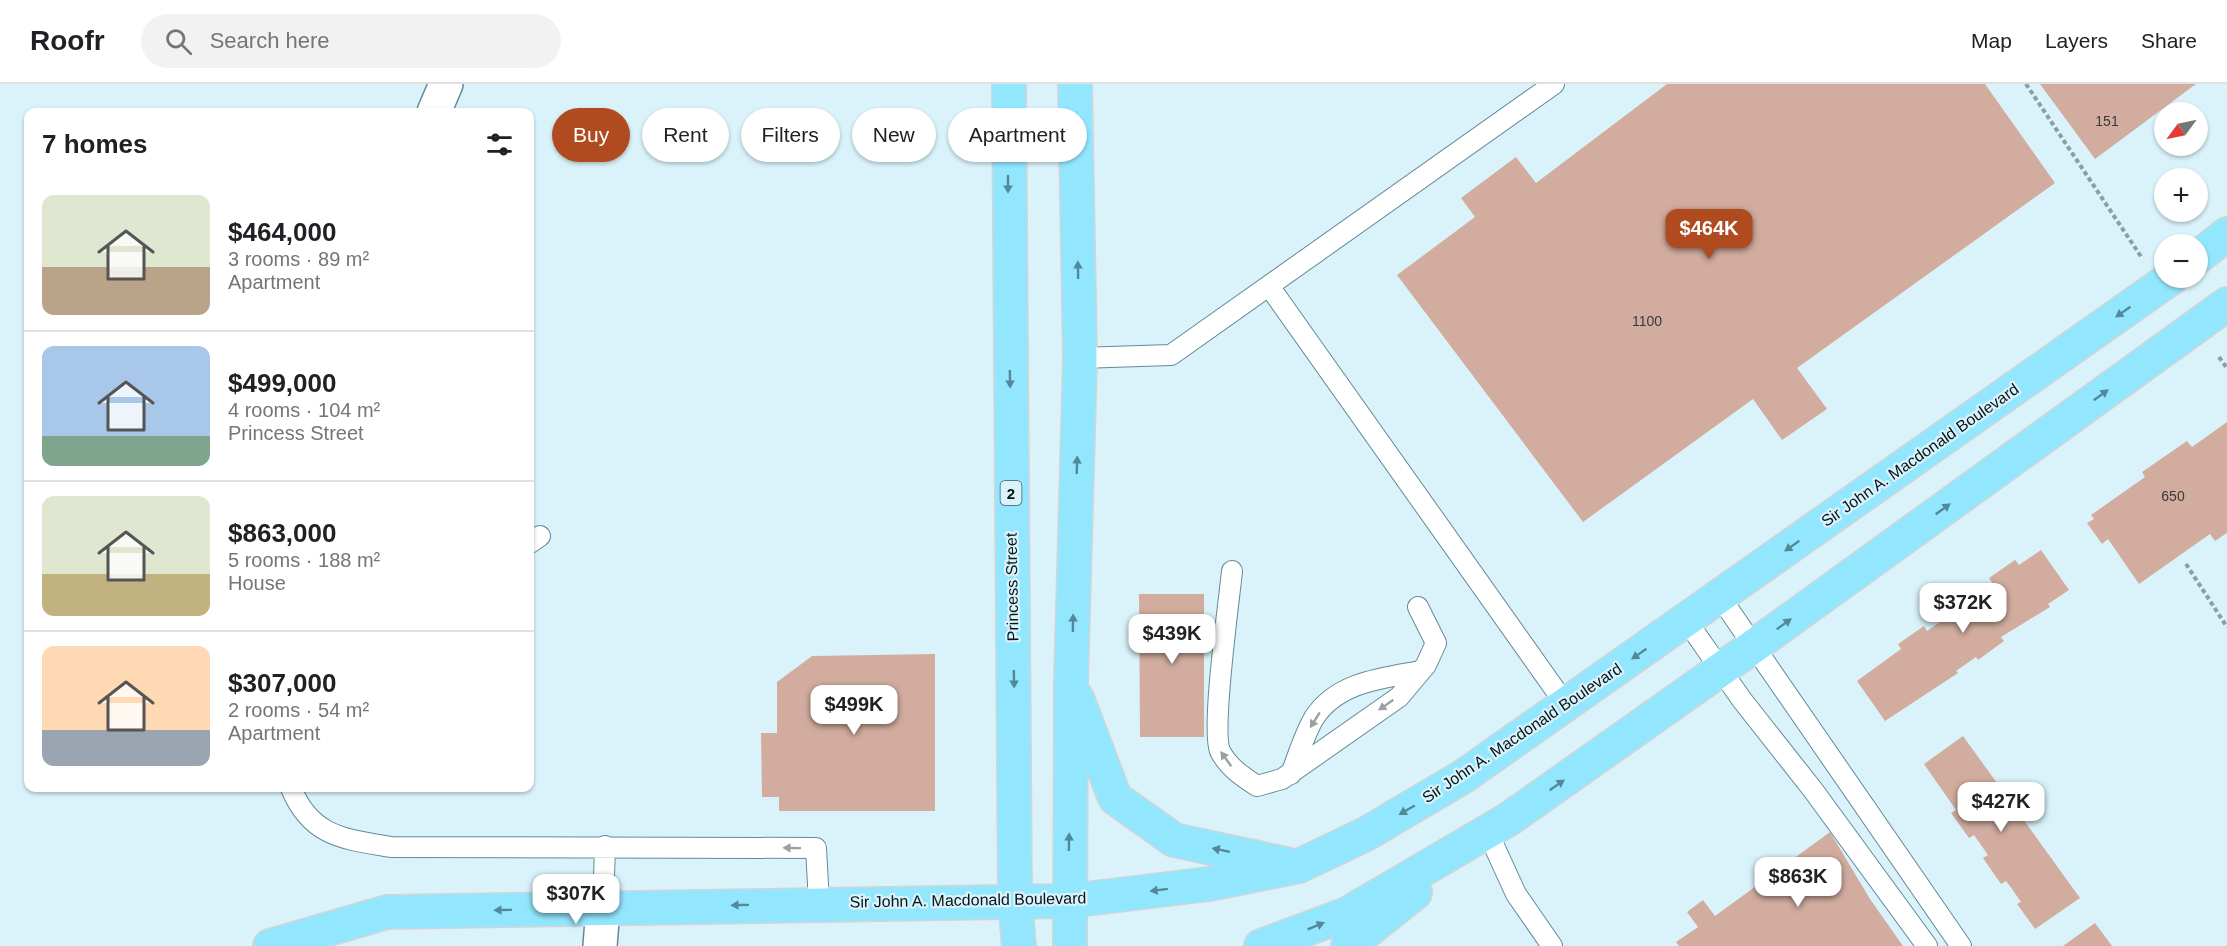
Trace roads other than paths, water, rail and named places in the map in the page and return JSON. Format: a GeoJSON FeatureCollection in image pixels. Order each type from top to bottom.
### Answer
{"type":"FeatureCollection","features":[{"type":"Feature","properties":{"kind":"main road","name":"Princess Street"},"geometry":{"type":"LineString","coordinates":[[1009,84],[1008,276],[1015,901],[1019,946]]}},
{"type":"Feature","properties":{"kind":"main road"},"geometry":{"type":"LineString","coordinates":[[1070,946],[1071,682],[1080,358],[1075,84]]}},
{"type":"Feature","properties":{"kind":"main road"},"geometry":{"type":"LineString","coordinates":[[2208,249],[2227,234]]}},
{"type":"Feature","properties":{"kind":"main road","name":"Sir John A. Macdonald Boulevard"},"geometry":{"type":"LineString","coordinates":[[270,946],[387,912],[819,903],[1069,901],[1209,884],[1299,866],[1366,834],[1464,776],[2155,288]]}},
{"type":"Feature","properties":{"kind":"main road"},"geometry":{"type":"LineString","coordinates":[[1348,946],[1499,827],[2227,304]]}},
{"type":"Feature","properties":{"kind":"main road"},"geometry":{"type":"LineString","coordinates":[[1071,682],[1115,798],[1174,840],[1299,866]]}},
{"type":"Feature","properties":{"kind":"main road"},"geometry":{"type":"LineString","coordinates":[[1261,946],[1347,914],[1499,827]]}},
{"type":"Feature","properties":{"kind":"street"},"geometry":{"type":"LineString","coordinates":[[436,108],[446,84]]}},
{"type":"Feature","properties":{"kind":"street"},"geometry":{"type":"LineString","coordinates":[[600,946],[603,908]]}},
{"type":"Feature","properties":{"kind":"lane"},"geometry":{"type":"LineString","coordinates":[[1080,358],[1171,355],[1554,84]]}},
{"type":"Feature","properties":{"kind":"lane"},"geometry":{"type":"LineString","coordinates":[[1269,286],[1566,705]]}},
{"type":"Feature","properties":{"kind":"lane"},"geometry":{"type":"LineString","coordinates":[[1233,571],[1217,724],[1220,750],[1236,772],[1257,786],[1282,780],[1399,697],[1420,672],[1436,643],[1418,607]]}},
{"type":"Feature","properties":{"kind":"lane"},"geometry":{"type":"LineString","coordinates":[[1720,597],[1961,946]]}},
{"type":"Feature","properties":{"kind":"lane"},"geometry":{"type":"LineString","coordinates":[[1686,620],[1927,946]]}},
{"type":"Feature","properties":{"kind":"lane"},"geometry":{"type":"LineString","coordinates":[[1291,774],[1315,717],[1341,692],[1367,681],[1420,672]]}},
{"type":"Feature","properties":{"kind":"lane"},"geometry":{"type":"LineString","coordinates":[[293,792],[299,808],[318,828],[345,840],[403,848],[539,849],[605,846],[816,848],[819,903]]}},
{"type":"Feature","properties":{"kind":"lane"},"geometry":{"type":"LineString","coordinates":[[1499,827],[1516,894],[1551,946]]}},
{"type":"Feature","properties":{"kind":"lane"},"geometry":{"type":"LineString","coordinates":[[603,908],[605,846]]}}]}
